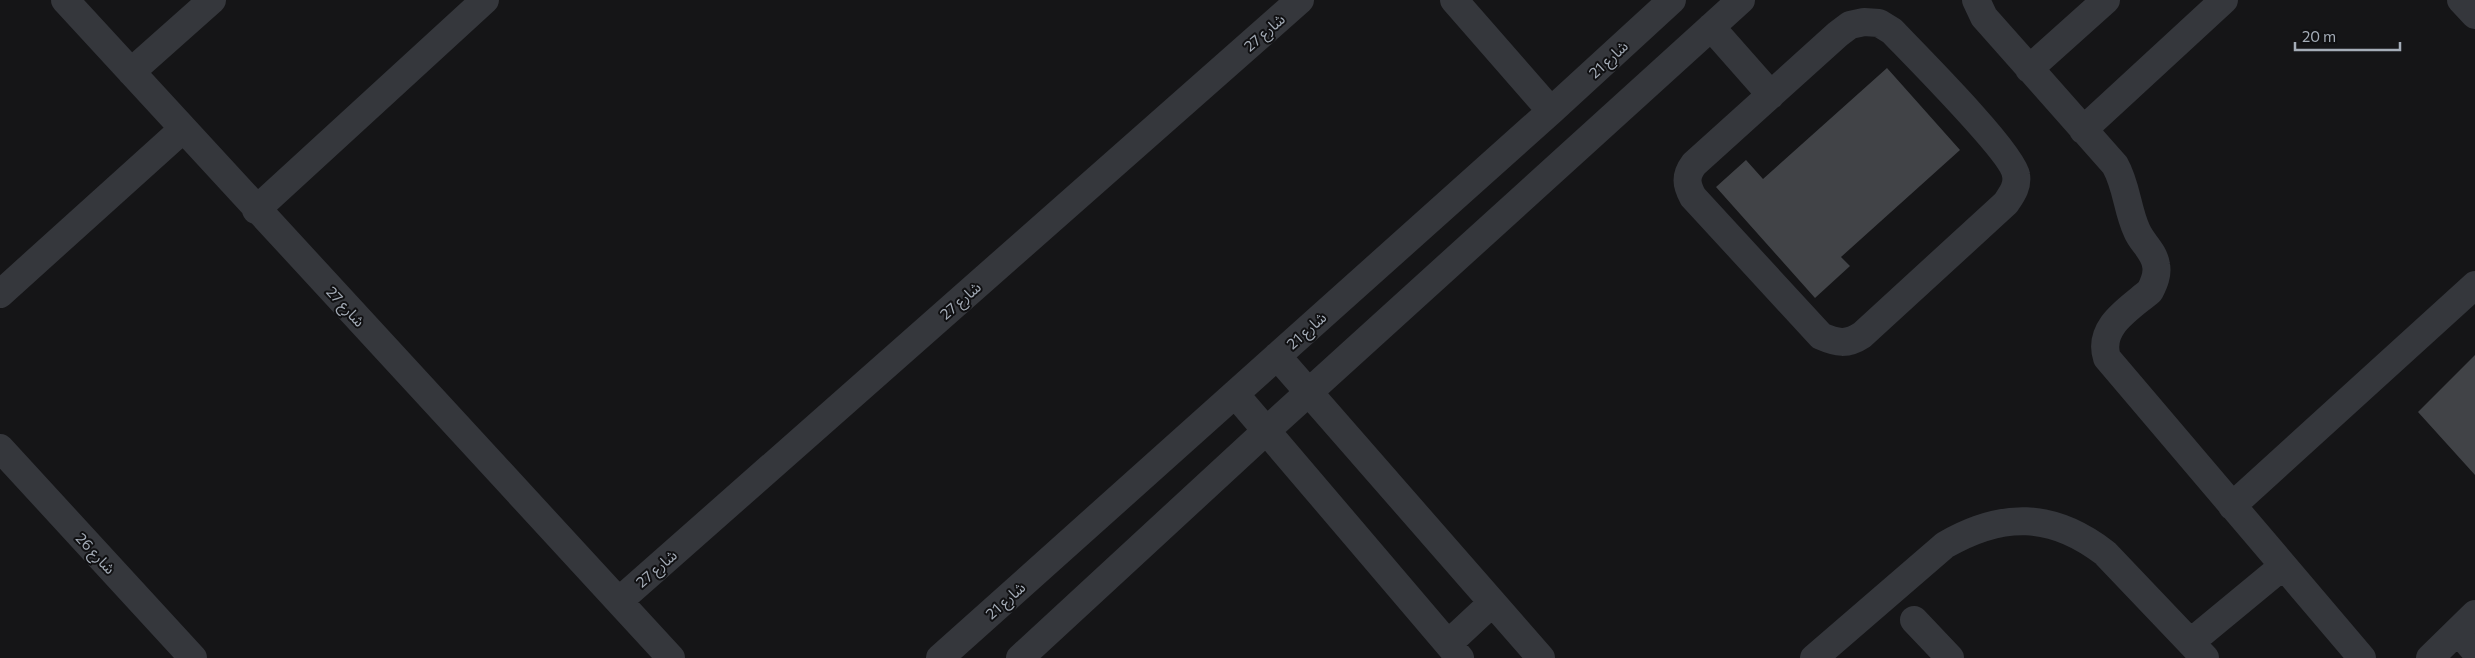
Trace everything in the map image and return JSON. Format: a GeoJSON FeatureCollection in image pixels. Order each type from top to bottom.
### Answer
{"type":"FeatureCollection","features":[{"type":"Feature","properties":{"kind":"street","name":"شارع 27"},"geometry":{"type":"LineString","coordinates":[[65,0],[256,210],[671,658]]}},
{"type":"Feature","properties":{"kind":"street"},"geometry":{"type":"LineString","coordinates":[[131,72],[212,0]]}},
{"type":"Feature","properties":{"kind":"street","name":"شارع 27"},"geometry":{"type":"LineString","coordinates":[[620,601],[1300,0]]}},
{"type":"Feature","properties":{"kind":"street"},"geometry":{"type":"LineString","coordinates":[[1454,0],[1551,111]]}},
{"type":"Feature","properties":{"kind":"street","name":"شارع 21"},"geometry":{"type":"LineString","coordinates":[[940,658],[1551,111],[1672,0]]}},
{"type":"Feature","properties":{"kind":"street"},"geometry":{"type":"LineString","coordinates":[[1020,658],[1266,431],[1741,0]]}},
{"type":"Feature","properties":{"kind":"street"},"geometry":{"type":"LineString","coordinates":[[1976,0],[1984,17],[2028,69],[2115,165],[2123,180],[2130,215],[2137,233],[2154,257],[2156,274],[2150,291],[2107,331],[2104,349],[2107,358],[2362,658]]}},
{"type":"Feature","properties":{"kind":"street"},"geometry":{"type":"LineString","coordinates":[[2028,69],[2106,0]]}},
{"type":"Feature","properties":{"kind":"street"},"geometry":{"type":"LineString","coordinates":[[2083,130],[2224,0]]}},
{"type":"Feature","properties":{"kind":"street"},"geometry":{"type":"LineString","coordinates":[[2461,0],[2475,15]]}},
{"type":"Feature","properties":{"kind":"street"},"geometry":{"type":"LineString","coordinates":[[256,210],[471,4]]}},
{"type":"Feature","properties":{"kind":"street"},"geometry":{"type":"LineString","coordinates":[[1864,22],[1879,24],[1892,30],[2001,148],[2016,174],[2013,194],[2006,203],[1862,335],[1846,343],[1834,342],[1821,336],[1688,188],[1687,180],[1694,164],[1771,94],[1850,26],[1864,22]]}},
{"type":"Feature","properties":{"kind":"street"},"geometry":{"type":"LineString","coordinates":[[1711,27],[1771,94]]}},
{"type":"Feature","properties":{"kind":"street"},"geometry":{"type":"LineString","coordinates":[[0,294],[183,129]]}},
{"type":"Feature","properties":{"kind":"street"},"geometry":{"type":"LineString","coordinates":[[2232,506],[2475,285]]}},
{"type":"Feature","properties":{"kind":"street"},"geometry":{"type":"LineString","coordinates":[[1277,356],[1540,658]]}},
{"type":"Feature","properties":{"kind":"street"},"geometry":{"type":"LineString","coordinates":[[1235,394],[1454,651],[1492,603]]}},
{"type":"Feature","properties":{"kind":"street","name":"شارع 26"},"geometry":{"type":"LineString","coordinates":[[0,448],[193,658]]}},
{"type":"Feature","properties":{"kind":"street"},"geometry":{"type":"LineString","coordinates":[[1814,658],[1945,545],[1990,524],[2015,520],[2040,522],[2065,528],[2088,540],[2105,553],[2198,650],[2283,566]]}},
{"type":"Feature","properties":{"kind":"street"},"geometry":{"type":"LineString","coordinates":[[1914,620],[1950,658]]}},
{"type":"Feature","properties":{"kind":"street"},"geometry":{"type":"LineString","coordinates":[[2430,658],[2469,632]]}},
{"type":"Feature","properties":{"kind":"building"},"geometry":{"type":"Polygon","coordinates":[[[1887,68],[1960,150],[1841,257],[1850,266],[1815,298],[1716,187],[1746,160],[1763,179],[1887,68]]]}},
{"type":"Feature","properties":{"kind":"building"},"geometry":{"type":"Polygon","coordinates":[[[2475,355],[2475,475],[2418,412],[2475,355]]]}}]}
